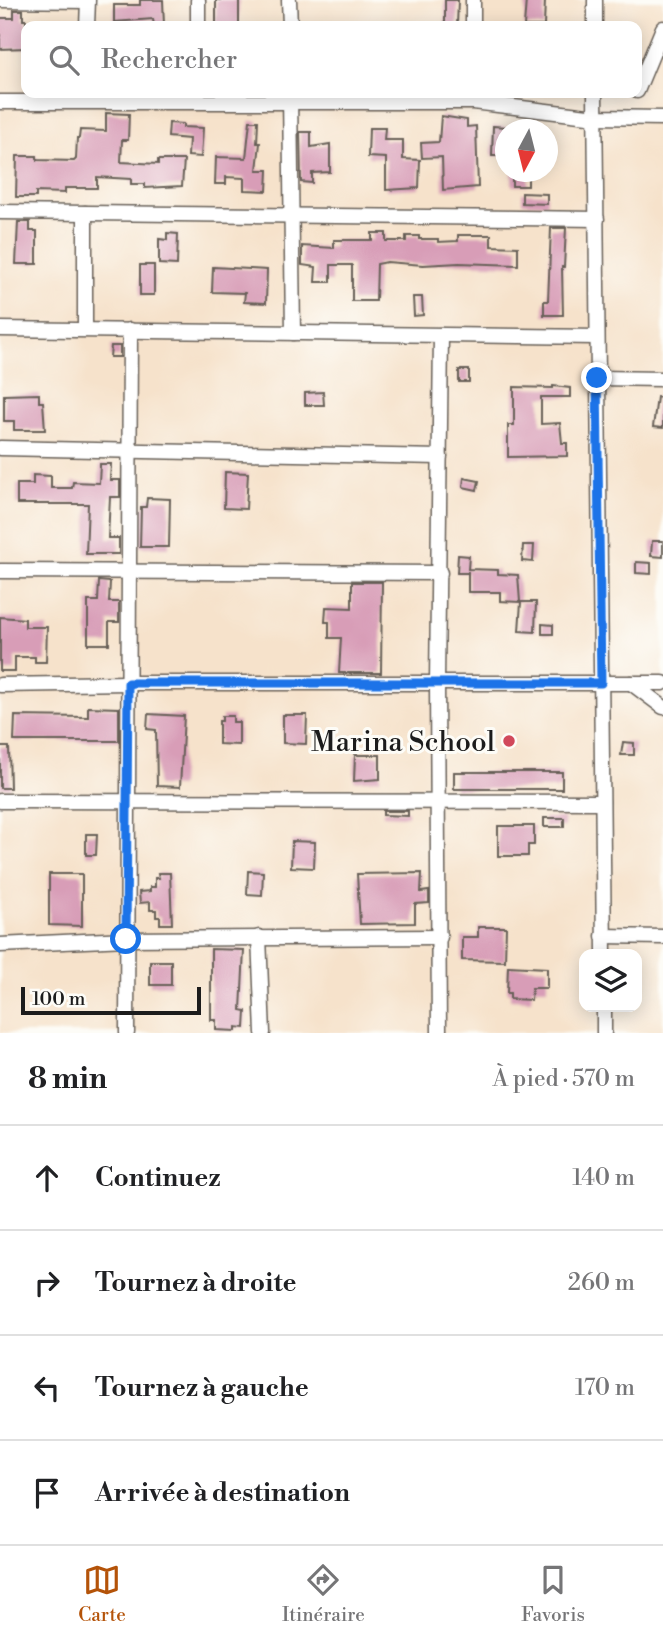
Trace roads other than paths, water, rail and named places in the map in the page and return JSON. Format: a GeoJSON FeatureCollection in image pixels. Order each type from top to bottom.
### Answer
{"type":"FeatureCollection","features":[{"type":"Feature","properties":{"kind":"street"},"geometry":{"type":"LineString","coordinates":[[0,0],[88,0],[88,21]]}},
{"type":"Feature","properties":{"kind":"street"},"geometry":{"type":"LineString","coordinates":[[198,0],[198,21]]}},
{"type":"Feature","properties":{"kind":"street"},"geometry":{"type":"LineString","coordinates":[[289,0],[289,21]]}},
{"type":"Feature","properties":{"kind":"street"},"geometry":{"type":"LineString","coordinates":[[473,0],[473,21]]}},
{"type":"Feature","properties":{"kind":"street"},"geometry":{"type":"LineString","coordinates":[[595,0],[595,21]]}},
{"type":"Feature","properties":{"kind":"street"},"geometry":{"type":"LineString","coordinates":[[642,78],[663,28]]}},
{"type":"Feature","properties":{"kind":"street"},"geometry":{"type":"LineString","coordinates":[[0,102],[70,98]]}},
{"type":"Feature","properties":{"kind":"street"},"geometry":{"type":"LineString","coordinates":[[290,98],[293,332]]}},
{"type":"Feature","properties":{"kind":"street"},"geometry":{"type":"LineString","coordinates":[[479,98],[596,117],[663,118]]}},
{"type":"Feature","properties":{"kind":"street"},"geometry":{"type":"LineString","coordinates":[[596,98],[604,949]]}},
{"type":"Feature","properties":{"kind":"street"},"geometry":{"type":"LineString","coordinates":[[625,118],[633,98]]}},
{"type":"Feature","properties":{"kind":"street"},"geometry":{"type":"LineString","coordinates":[[0,212],[597,219]]}},
{"type":"Feature","properties":{"kind":"street"},"geometry":{"type":"LineString","coordinates":[[85,213],[85,330]]}},
{"type":"Feature","properties":{"kind":"street"},"geometry":{"type":"LineString","coordinates":[[0,329],[597,337]]}},
{"type":"Feature","properties":{"kind":"street"},"geometry":{"type":"LineString","coordinates":[[127,1033],[130,330]]}},
{"type":"Feature","properties":{"kind":"street"},"geometry":{"type":"LineString","coordinates":[[439,1033],[437,683],[441,335]]}},
{"type":"Feature","properties":{"kind":"street"},"geometry":{"type":"LineString","coordinates":[[597,378],[663,379]]}},
{"type":"Feature","properties":{"kind":"street"},"geometry":{"type":"LineString","coordinates":[[0,448],[440,457]]}},
{"type":"Feature","properties":{"kind":"street"},"geometry":{"type":"LineString","coordinates":[[0,571],[440,573]]}},
{"type":"Feature","properties":{"kind":"street"},"geometry":{"type":"LineString","coordinates":[[631,683],[663,707]]}},
{"type":"Feature","properties":{"kind":"street"},"geometry":{"type":"LineString","coordinates":[[0,685],[663,683]]}},
{"type":"Feature","properties":{"kind":"street"},"geometry":{"type":"LineString","coordinates":[[0,801],[602,802]]}},
{"type":"Feature","properties":{"kind":"street"},"geometry":{"type":"LineString","coordinates":[[603,936],[663,937]]}},
{"type":"Feature","properties":{"kind":"street"},"geometry":{"type":"LineString","coordinates":[[260,937],[263,1033]]}},
{"type":"Feature","properties":{"kind":"street"},"geometry":{"type":"LineString","coordinates":[[0,945],[126,939],[440,937]]}},
{"type":"Feature","properties":{"kind":"street"},"geometry":{"type":"LineString","coordinates":[[604,1012],[604,1033]]}},
{"type":"Feature","properties":{"kind":"place","name":"Marina School"},"geometry":{"type":"Point","coordinates":[509,741]}}]}
